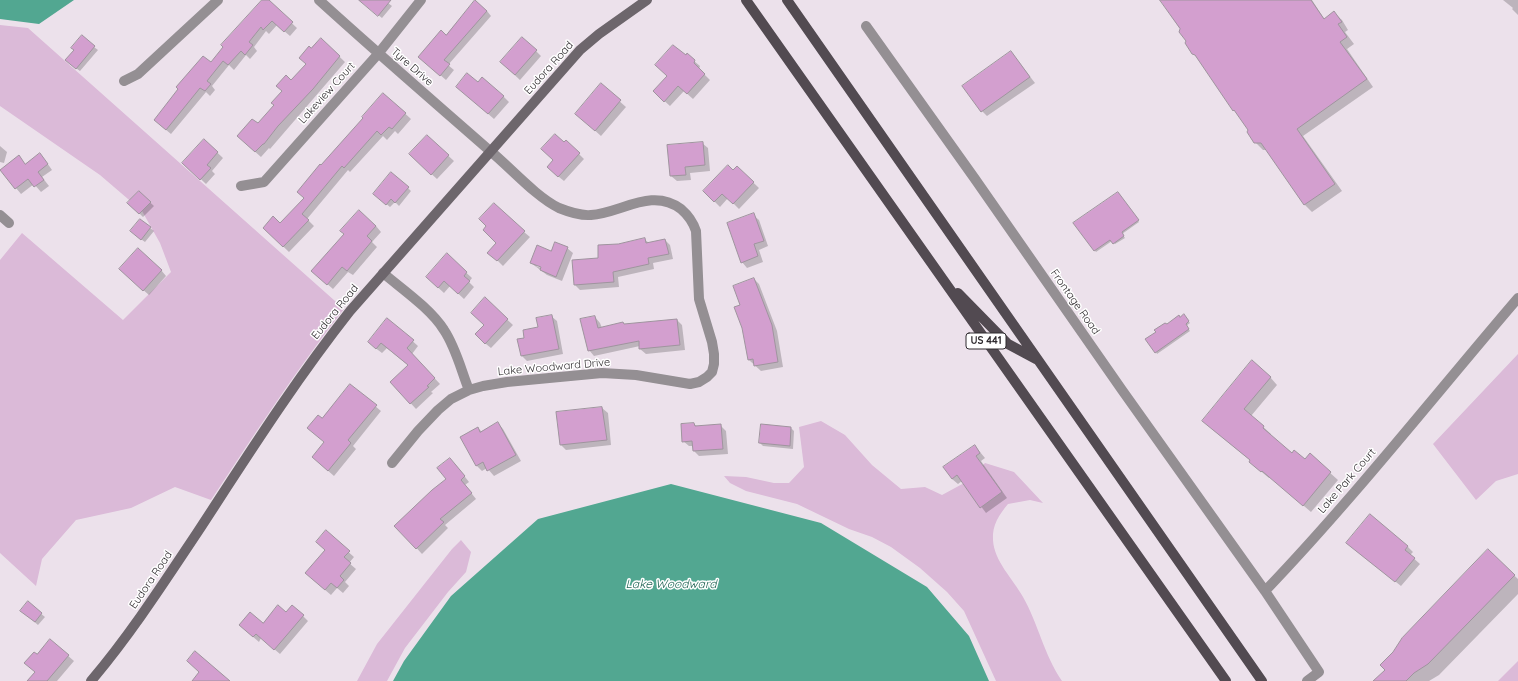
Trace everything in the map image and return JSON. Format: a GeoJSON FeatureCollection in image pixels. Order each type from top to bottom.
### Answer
{"type":"FeatureCollection","features":[{"type":"Feature","properties":{"kind":"main road","name":"US 441"},"geometry":{"type":"LineString","coordinates":[[746,0],[1226,681]]}},
{"type":"Feature","properties":{"kind":"main road","name":"US 441"},"geometry":{"type":"LineString","coordinates":[[787,0],[1262,681]]}},
{"type":"Feature","properties":{"kind":"main road"},"geometry":{"type":"LineString","coordinates":[[938,273],[1008,344],[1037,360]]}},
{"type":"Feature","properties":{"kind":"street"},"geometry":{"type":"LineString","coordinates":[[124,81],[138,74],[218,0]]}},
{"type":"Feature","properties":{"kind":"street","name":"Tyre Drive"},"geometry":{"type":"LineString","coordinates":[[319,0],[378,54],[491,151]]}},
{"type":"Feature","properties":{"kind":"street","name":"Lakeview Court"},"geometry":{"type":"LineString","coordinates":[[241,186],[264,182],[378,54],[421,0]]}},
{"type":"Feature","properties":{"kind":"street","name":"Eudora Road"},"geometry":{"type":"LineString","coordinates":[[91,681],[146,610],[279,407],[317,352],[350,311],[580,50],[599,34],[647,0]]}},
{"type":"Feature","properties":{"kind":"street","name":"Frontage Road"},"geometry":{"type":"LineString","coordinates":[[866,26],[975,178],[1130,402],[1265,591]]}},
{"type":"Feature","properties":{"kind":"street","name":"Lake Woodward Drive"},"geometry":{"type":"LineString","coordinates":[[392,463],[418,431],[438,410],[451,399],[469,390],[507,382],[602,373],[636,375],[690,384],[699,382],[712,372],[714,364],[712,342],[699,299],[696,231],[693,222],[684,212],[669,202],[653,200],[639,202],[593,215],[584,216],[572,213],[546,201],[491,151]]}},
{"type":"Feature","properties":{"kind":"street"},"geometry":{"type":"LineString","coordinates":[[0,215],[9,223]]}},
{"type":"Feature","properties":{"kind":"street"},"geometry":{"type":"LineString","coordinates":[[384,273],[432,315],[443,329],[451,341],[469,390]]}},
{"type":"Feature","properties":{"kind":"street","name":"Lake Park Court"},"geometry":{"type":"LineString","coordinates":[[1265,591],[1359,486],[1518,298]]}},
{"type":"Feature","properties":{"kind":"street"},"geometry":{"type":"LineString","coordinates":[[1265,591],[1319,672],[1307,681]]}},
{"type":"Feature","properties":{"kind":"shaded area"},"geometry":{"type":"Polygon","coordinates":[[[0,25],[28,28],[344,309],[292,379],[211,500],[175,487],[131,508],[76,520],[42,559],[36,586],[0,553],[0,260],[22,233],[123,320],[171,272],[160,243],[142,211],[100,175],[0,106],[0,25]]]}},
{"type":"Feature","properties":{"kind":"shaded area"},"geometry":{"type":"Polygon","coordinates":[[[1518,354],[1518,474],[1496,481],[1476,500],[1433,444],[1518,354]]]}},
{"type":"Feature","properties":{"kind":"shaded area"},"geometry":{"type":"Polygon","coordinates":[[[821,421],[845,435],[872,465],[901,489],[925,487],[942,495],[966,482],[985,463],[1014,472],[1043,503],[1030,500],[1008,504],[997,520],[993,540],[994,548],[1000,563],[1023,597],[1033,617],[1050,661],[1062,681],[996,681],[964,611],[947,592],[920,568],[891,547],[872,537],[849,529],[797,504],[746,491],[730,483],[724,476],[746,477],[774,483],[789,483],[804,467],[799,427],[821,421]]]}},
{"type":"Feature","properties":{"kind":"shaded area"},"geometry":{"type":"Polygon","coordinates":[[[461,540],[471,552],[466,572],[448,592],[405,648],[387,681],[357,681],[377,644],[452,549],[461,540]]]}},
{"type":"Feature","properties":{"kind":"shaded area"},"geometry":{"type":"Polygon","coordinates":[[[1518,661],[1518,681],[1498,681],[1518,661]]]}},
{"type":"Feature","properties":{"kind":"water"},"geometry":{"type":"Polygon","coordinates":[[[0,0],[74,0],[39,24],[0,19],[0,0]]]}},
{"type":"Feature","properties":{"kind":"water","name":"Lake Woodward"},"geometry":{"type":"Polygon","coordinates":[[[671,484],[821,523],[927,587],[969,636],[989,681],[393,681],[404,661],[451,596],[538,519],[671,484]]]}},
{"type":"Feature","properties":{"kind":"building"},"geometry":{"type":"Polygon","coordinates":[[[262,0],[269,0],[293,22],[284,32],[272,21],[263,30],[261,27],[249,42],[253,45],[245,55],[241,51],[228,65],[223,61],[207,81],[211,84],[205,91],[200,88],[166,130],[154,120],[178,89],[176,87],[203,56],[211,62],[223,47],[221,45],[262,0]]]}},
{"type":"Feature","properties":{"kind":"building"},"geometry":{"type":"Polygon","coordinates":[[[359,0],[391,0],[378,16],[359,0]]]}},
{"type":"Feature","properties":{"kind":"building"},"geometry":{"type":"Polygon","coordinates":[[[475,0],[487,11],[444,60],[450,64],[440,76],[418,57],[441,30],[446,35],[475,0]]]}},
{"type":"Feature","properties":{"kind":"building"},"geometry":{"type":"Polygon","coordinates":[[[1160,0],[1311,0],[1324,19],[1334,11],[1342,22],[1338,24],[1347,37],[1340,42],[1367,79],[1297,129],[1335,184],[1304,205],[1261,143],[1254,143],[1247,132],[1248,130],[1234,110],[1233,111],[1195,55],[1192,54],[1185,43],[1186,41],[1179,32],[1180,29],[1160,0]]]}},
{"type":"Feature","properties":{"kind":"building"},"geometry":{"type":"Polygon","coordinates":[[[82,35],[95,46],[76,69],[65,60],[74,50],[71,48],[82,35]]]}},
{"type":"Feature","properties":{"kind":"building"},"geometry":{"type":"Polygon","coordinates":[[[522,37],[537,50],[515,75],[500,62],[522,37]]]}},
{"type":"Feature","properties":{"kind":"building"},"geometry":{"type":"Polygon","coordinates":[[[321,38],[340,56],[313,89],[278,126],[264,144],[255,152],[237,136],[252,119],[258,123],[274,105],[271,103],[282,91],[276,86],[286,75],[291,80],[306,64],[299,58],[309,46],[311,48],[321,38]]]}},
{"type":"Feature","properties":{"kind":"building"},"geometry":{"type":"Polygon","coordinates":[[[673,45],[686,55],[687,53],[695,60],[694,63],[705,74],[687,94],[678,86],[664,102],[653,91],[667,76],[655,65],[673,45]]]}},
{"type":"Feature","properties":{"kind":"building"},"geometry":{"type":"Polygon","coordinates":[[[1011,51],[1030,77],[981,112],[962,86],[1011,51]]]}},
{"type":"Feature","properties":{"kind":"building"},"geometry":{"type":"Polygon","coordinates":[[[467,73],[478,82],[482,77],[504,96],[488,114],[456,87],[467,73]]]}},
{"type":"Feature","properties":{"kind":"building"},"geometry":{"type":"Polygon","coordinates":[[[601,83],[621,100],[595,131],[575,114],[601,83]]]}},
{"type":"Feature","properties":{"kind":"building"},"geometry":{"type":"Polygon","coordinates":[[[383,93],[406,113],[392,129],[389,127],[381,135],[377,131],[344,168],[342,166],[302,214],[309,220],[283,247],[263,228],[273,216],[280,223],[304,198],[297,192],[320,164],[321,165],[363,118],[362,117],[383,93]]]}},
{"type":"Feature","properties":{"kind":"building"},"geometry":{"type":"Polygon","coordinates":[[[555,134],[564,142],[566,140],[580,153],[558,177],[547,167],[553,160],[541,149],[555,134]]]}},
{"type":"Feature","properties":{"kind":"building"},"geometry":{"type":"Polygon","coordinates":[[[427,135],[449,155],[431,175],[409,154],[427,135]]]}},
{"type":"Feature","properties":{"kind":"building"},"geometry":{"type":"Polygon","coordinates":[[[204,139],[218,152],[207,165],[211,168],[200,180],[182,163],[204,139]]]}},
{"type":"Feature","properties":{"kind":"building"},"geometry":{"type":"Polygon","coordinates":[[[703,142],[705,165],[685,167],[686,175],[670,176],[667,145],[703,142]]]}},
{"type":"Feature","properties":{"kind":"building"},"geometry":{"type":"Polygon","coordinates":[[[40,153],[48,164],[38,172],[44,180],[34,187],[28,179],[15,189],[0,170],[19,155],[25,164],[40,153]]]}},
{"type":"Feature","properties":{"kind":"building"},"geometry":{"type":"Polygon","coordinates":[[[728,165],[733,170],[737,166],[754,182],[733,204],[722,194],[714,202],[703,191],[728,165]]]}},
{"type":"Feature","properties":{"kind":"building"},"geometry":{"type":"Polygon","coordinates":[[[391,172],[409,187],[395,203],[391,199],[386,205],[373,194],[391,172]]]}},
{"type":"Feature","properties":{"kind":"building"},"geometry":{"type":"Polygon","coordinates":[[[139,191],[151,202],[139,214],[127,203],[139,191]]]}},
{"type":"Feature","properties":{"kind":"building"},"geometry":{"type":"Polygon","coordinates":[[[1118,192],[1139,220],[1122,232],[1124,236],[1113,244],[1110,240],[1094,251],[1073,223],[1118,192]]]}},
{"type":"Feature","properties":{"kind":"building"},"geometry":{"type":"Polygon","coordinates":[[[494,203],[525,231],[497,261],[487,253],[496,243],[483,230],[486,226],[479,219],[494,203]]]}},
{"type":"Feature","properties":{"kind":"building"},"geometry":{"type":"Polygon","coordinates":[[[359,210],[376,226],[367,236],[372,241],[347,271],[342,267],[327,285],[311,271],[344,234],[340,231],[359,210]]]}},
{"type":"Feature","properties":{"kind":"building"},"geometry":{"type":"Polygon","coordinates":[[[754,213],[764,241],[754,244],[758,256],[741,263],[727,223],[754,213]]]}},
{"type":"Feature","properties":{"kind":"building"},"geometry":{"type":"Polygon","coordinates":[[[140,219],[151,227],[141,240],[130,231],[140,219]]]}},
{"type":"Feature","properties":{"kind":"building"},"geometry":{"type":"Polygon","coordinates":[[[645,238],[646,243],[665,239],[669,254],[648,258],[649,264],[613,272],[614,282],[574,285],[572,260],[598,258],[598,245],[618,244],[645,238]]]}},
{"type":"Feature","properties":{"kind":"building"},"geometry":{"type":"Polygon","coordinates":[[[555,242],[568,247],[556,277],[540,270],[541,267],[530,263],[537,245],[551,251],[555,242]]]}},
{"type":"Feature","properties":{"kind":"building"},"geometry":{"type":"Polygon","coordinates":[[[138,248],[162,270],[143,291],[119,269],[138,248]]]}},
{"type":"Feature","properties":{"kind":"building"},"geometry":{"type":"Polygon","coordinates":[[[447,253],[467,272],[464,276],[470,281],[458,294],[444,281],[438,288],[426,277],[447,253]]]}},
{"type":"Feature","properties":{"kind":"building"},"geometry":{"type":"Polygon","coordinates":[[[754,278],[772,325],[778,362],[754,366],[753,359],[748,360],[742,328],[734,307],[740,305],[733,286],[754,278]]]}},
{"type":"Feature","properties":{"kind":"building"},"geometry":{"type":"Polygon","coordinates":[[[485,297],[508,319],[485,344],[475,334],[484,325],[471,313],[485,297]]]}},
{"type":"Feature","properties":{"kind":"building"},"geometry":{"type":"Polygon","coordinates":[[[1184,314],[1189,321],[1186,324],[1189,329],[1155,353],[1145,339],[1156,332],[1154,330],[1165,323],[1167,324],[1179,315],[1180,317],[1184,314]]]}},
{"type":"Feature","properties":{"kind":"building"},"geometry":{"type":"Polygon","coordinates":[[[552,315],[559,349],[521,356],[517,339],[524,338],[523,330],[538,327],[536,318],[552,315]]]}},
{"type":"Feature","properties":{"kind":"building"},"geometry":{"type":"Polygon","coordinates":[[[595,316],[598,328],[623,322],[624,324],[677,319],[680,345],[639,349],[639,341],[588,351],[580,319],[595,316]]]}},
{"type":"Feature","properties":{"kind":"building"},"geometry":{"type":"Polygon","coordinates":[[[387,318],[414,340],[407,348],[435,378],[427,386],[429,387],[410,404],[390,382],[408,365],[381,343],[376,349],[368,342],[387,318]]]}},
{"type":"Feature","properties":{"kind":"building"},"geometry":{"type":"Polygon","coordinates":[[[1252,360],[1271,377],[1244,409],[1292,453],[1294,450],[1305,459],[1310,453],[1331,472],[1303,506],[1202,421],[1252,360]]]}},
{"type":"Feature","properties":{"kind":"building"},"geometry":{"type":"Polygon","coordinates":[[[350,384],[377,405],[348,440],[351,443],[328,471],[312,457],[324,442],[307,428],[318,415],[322,418],[350,384]]]}},
{"type":"Feature","properties":{"kind":"building"},"geometry":{"type":"Polygon","coordinates":[[[602,407],[607,440],[560,445],[556,412],[602,407]]]}},
{"type":"Feature","properties":{"kind":"building"},"geometry":{"type":"Polygon","coordinates":[[[498,422],[516,455],[487,471],[483,462],[476,466],[460,437],[478,427],[480,432],[498,422]]]}},
{"type":"Feature","properties":{"kind":"building"},"geometry":{"type":"Polygon","coordinates":[[[694,423],[695,426],[721,424],[723,449],[693,451],[692,441],[682,442],[681,424],[694,423]]]}},
{"type":"Feature","properties":{"kind":"building"},"geometry":{"type":"Polygon","coordinates":[[[761,424],[791,427],[790,446],[759,443],[761,424]]]}},
{"type":"Feature","properties":{"kind":"building"},"geometry":{"type":"Polygon","coordinates":[[[975,445],[980,453],[976,456],[1002,492],[980,508],[957,475],[952,479],[943,467],[975,445]]]}},
{"type":"Feature","properties":{"kind":"building"},"geometry":{"type":"Polygon","coordinates":[[[450,458],[465,476],[461,480],[472,493],[440,519],[444,522],[416,549],[394,526],[432,490],[446,479],[437,468],[450,458]]]}},
{"type":"Feature","properties":{"kind":"building"},"geometry":{"type":"Polygon","coordinates":[[[1370,514],[1408,546],[1405,550],[1415,558],[1395,582],[1346,543],[1370,514]]]}},
{"type":"Feature","properties":{"kind":"building"},"geometry":{"type":"Polygon","coordinates":[[[326,530],[350,551],[344,557],[351,563],[340,576],[344,580],[337,588],[331,583],[325,590],[305,573],[325,550],[316,542],[326,530]]]}},
{"type":"Feature","properties":{"kind":"building"},"geometry":{"type":"Polygon","coordinates":[[[1488,549],[1515,575],[1428,664],[1414,673],[1406,681],[1373,681],[1385,670],[1380,665],[1393,652],[1402,638],[1488,549]]]}},
{"type":"Feature","properties":{"kind":"building"},"geometry":{"type":"Polygon","coordinates":[[[28,601],[42,613],[35,622],[20,611],[28,601]]]}},
{"type":"Feature","properties":{"kind":"building"},"geometry":{"type":"Polygon","coordinates":[[[278,605],[286,612],[292,605],[304,615],[274,650],[256,634],[253,637],[239,625],[250,612],[263,623],[278,605]]]}},
{"type":"Feature","properties":{"kind":"building"},"geometry":{"type":"Polygon","coordinates":[[[50,639],[69,655],[47,681],[27,681],[35,672],[24,663],[34,652],[37,654],[50,639]]]}},
{"type":"Feature","properties":{"kind":"building"},"geometry":{"type":"Polygon","coordinates":[[[195,651],[230,681],[192,681],[199,672],[187,661],[195,651]]]}}]}
